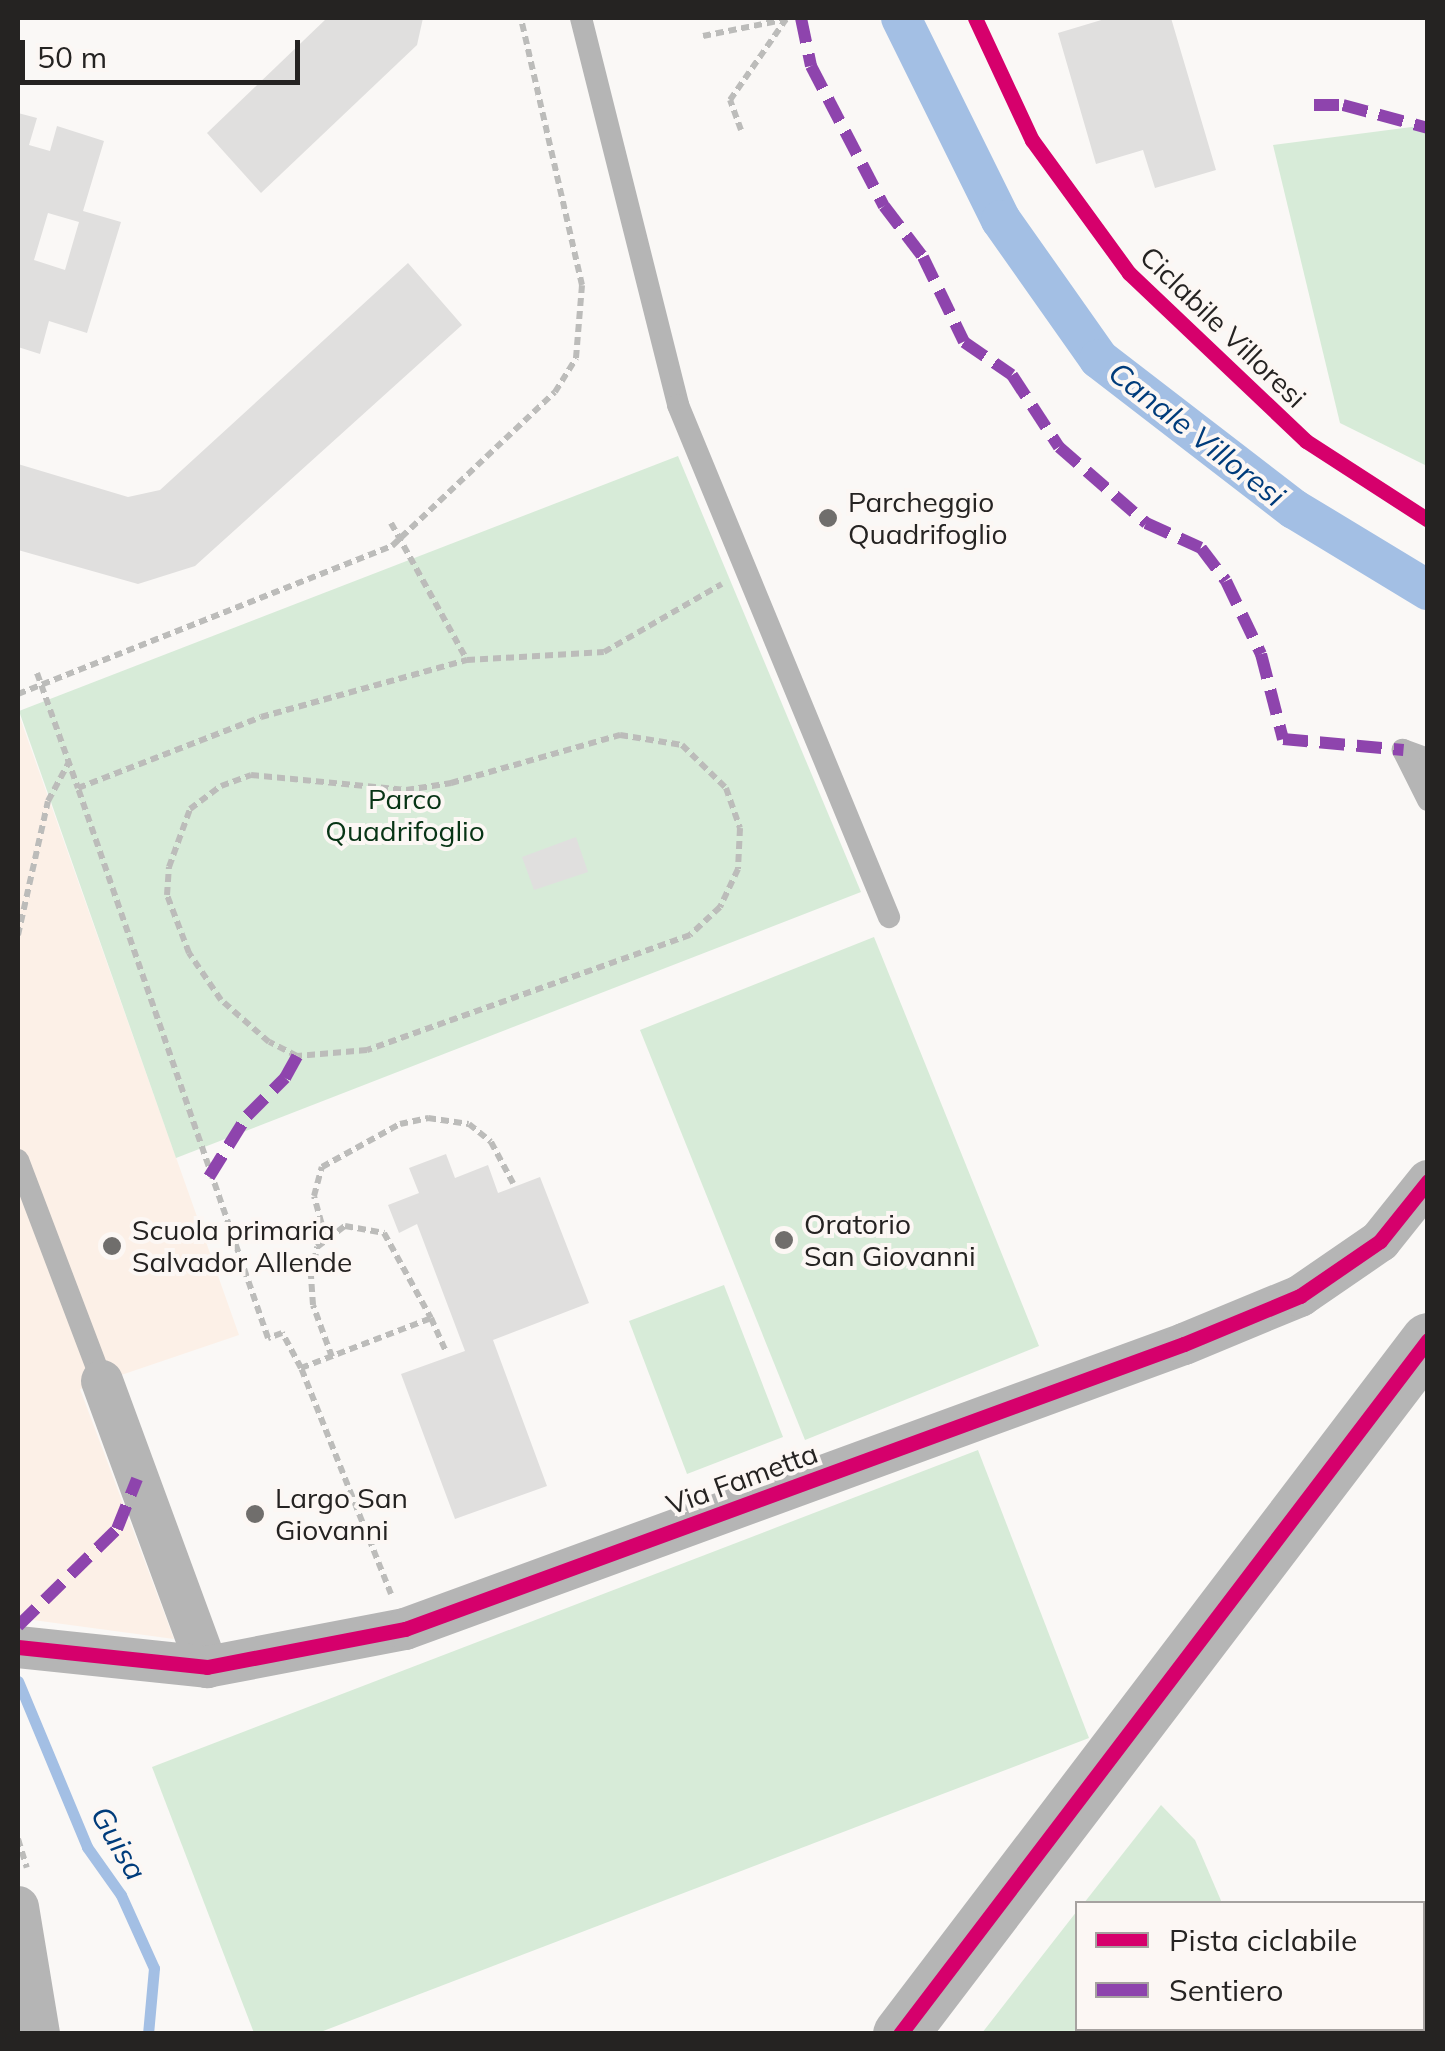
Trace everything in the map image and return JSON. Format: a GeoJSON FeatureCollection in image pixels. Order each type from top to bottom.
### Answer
{"type":"FeatureCollection","features":[{"type":"Feature","properties":{"kind":"street","name":"Via Fametta"},"geometry":{"type":"LineString","coordinates":[[18,1647],[208,1667],[404,1629],[1300,1296],[1380,1241],[1428,1181]]}},
{"type":"Feature","properties":{"kind":"street"},"geometry":{"type":"LineString","coordinates":[[900,2034],[1428,1340]]}},
{"type":"Feature","properties":{"kind":"street"},"geometry":{"type":"LineString","coordinates":[[102,1381],[208,1667]]}},
{"type":"Feature","properties":{"kind":"street"},"geometry":{"type":"LineString","coordinates":[[18,1907],[39,2034]]}},
{"type":"Feature","properties":{"kind":"street"},"geometry":{"type":"LineString","coordinates":[[18,2019],[24,2034]]}},
{"type":"Feature","properties":{"kind":"lane"},"geometry":{"type":"LineString","coordinates":[[581,18],[678,405],[889,917]]}},
{"type":"Feature","properties":{"kind":"lane"},"geometry":{"type":"LineString","coordinates":[[1428,758],[1403,750],[1428,800]]}},
{"type":"Feature","properties":{"kind":"lane"},"geometry":{"type":"LineString","coordinates":[[18,1160],[102,1381]]}},
{"type":"Feature","properties":{"kind":"path"},"geometry":{"type":"LineString","coordinates":[[18,694],[400,538],[555,392],[576,358],[582,285],[521,18]]}},
{"type":"Feature","properties":{"kind":"path"},"geometry":{"type":"LineString","coordinates":[[704,36],[787,18]]}},
{"type":"Feature","properties":{"kind":"path"},"geometry":{"type":"LineString","coordinates":[[742,130],[730,100],[787,18]]}},
{"type":"Feature","properties":{"kind":"path"},"geometry":{"type":"LineString","coordinates":[[392,523],[468,660]]}},
{"type":"Feature","properties":{"kind":"path"},"geometry":{"type":"LineString","coordinates":[[78,788],[261,718],[468,660],[604,652],[740,573]]}},
{"type":"Feature","properties":{"kind":"path"},"geometry":{"type":"LineString","coordinates":[[37,673],[268,1338],[282,1333],[300,1368],[404,1629]]}},
{"type":"Feature","properties":{"kind":"path"},"geometry":{"type":"LineString","coordinates":[[620,735],[682,746],[726,788],[731,802],[740,828],[738,868],[720,906],[690,935],[366,1050],[297,1056],[269,1042],[222,1000],[189,953],[167,895],[170,867],[190,809],[220,786],[251,775],[406,790],[451,784],[620,735]]}},
{"type":"Feature","properties":{"kind":"path"},"geometry":{"type":"LineString","coordinates":[[18,935],[48,802],[70,762]]}},
{"type":"Feature","properties":{"kind":"path"},"geometry":{"type":"LineString","coordinates":[[326,1236],[314,1196],[322,1166],[400,1124],[428,1118],[469,1124],[491,1142],[513,1183]]}},
{"type":"Feature","properties":{"kind":"path"},"geometry":{"type":"LineString","coordinates":[[332,1357],[310,1294],[317,1247],[326,1236],[357,1224],[384,1232],[446,1351]]}},
{"type":"Feature","properties":{"kind":"path"},"geometry":{"type":"LineString","coordinates":[[300,1368],[431,1318]]}},
{"type":"Feature","properties":{"kind":"shaded area","name":"Scuola primaria Salvador Allende"},"geometry":{"type":"Polygon","coordinates":[[[18,712],[239,1335],[80,1389],[174,1639],[18,1618],[18,712]]]}},
{"type":"Feature","properties":{"kind":"green space"},"geometry":{"type":"Polygon","coordinates":[[[1428,125],[1427,466],[1340,423],[1273,145],[1428,125]]]}},
{"type":"Feature","properties":{"kind":"green space","name":"Parco Quadrifoglio"},"geometry":{"type":"Polygon","coordinates":[[[678,456],[861,892],[176,1158],[19,711],[678,456]]]}},
{"type":"Feature","properties":{"kind":"green space"},"geometry":{"type":"Polygon","coordinates":[[[874,937],[1039,1346],[805,1440],[640,1030],[874,937]]]}},
{"type":"Feature","properties":{"kind":"green space"},"geometry":{"type":"Polygon","coordinates":[[[724,1285],[783,1437],[687,1474],[629,1321],[724,1285]]]}},
{"type":"Feature","properties":{"kind":"green space"},"geometry":{"type":"Polygon","coordinates":[[[978,1450],[1089,1738],[318,2033],[254,2033],[152,1767],[978,1450]]]}},
{"type":"Feature","properties":{"kind":"green space"},"geometry":{"type":"Polygon","coordinates":[[[1161,1805],[1195,1840],[1221,1901],[1086,1901],[1161,1805]]]}},
{"type":"Feature","properties":{"kind":"green space"},"geometry":{"type":"Polygon","coordinates":[[[1075,1914],[1075,2031],[1277,2033],[982,2033],[1075,1914]]]}},
{"type":"Feature","properties":{"kind":"building"},"geometry":{"type":"Polygon","coordinates":[[[327,18],[423,18],[417,45],[261,193],[207,133],[327,18]]]}},
{"type":"Feature","properties":{"kind":"building"},"geometry":{"type":"Polygon","coordinates":[[[1108,18],[1171,18],[1216,170],[1155,188],[1143,150],[1096,164],[1058,33],[1108,18]]]}},
{"type":"Feature","properties":{"kind":"building"},"geometry":{"type":"Polygon","coordinates":[[[18,113],[37,118],[29,145],[50,151],[57,126],[104,141],[83,211],[121,222],[87,333],[49,321],[40,354],[18,347],[18,113]],[[48,213],[34,260],[65,270],[79,222],[48,213]]]}},
{"type":"Feature","properties":{"kind":"building"},"geometry":{"type":"Polygon","coordinates":[[[408,263],[462,325],[195,566],[138,584],[18,550],[18,464],[128,497],[160,490],[408,263]]]}},
{"type":"Feature","properties":{"kind":"building"},"geometry":{"type":"Polygon","coordinates":[[[576,837],[588,872],[534,890],[522,857],[576,837]]]}},
{"type":"Feature","properties":{"kind":"building"},"geometry":{"type":"Polygon","coordinates":[[[446,1154],[455,1178],[488,1165],[498,1193],[540,1177],[589,1303],[493,1340],[547,1486],[455,1519],[401,1374],[465,1351],[417,1224],[399,1233],[388,1205],[419,1193],[409,1168],[446,1154]]]}},
{"type":"Feature","properties":{"kind":"waterway","name":"Canale Villoresi"},"geometry":{"type":"LineString","coordinates":[[901,18],[1001,220],[1099,359],[1294,509],[1428,590]]}},
{"type":"Feature","properties":{"kind":"waterway","name":"Guisa"},"geometry":{"type":"LineString","coordinates":[[18,1681],[87,1847],[121,1895],[154,1968],[148,2034]]}},
{"type":"Feature","properties":{"kind":"marked path"},"geometry":{"type":"LineString","coordinates":[[801,18],[811,66],[884,206],[923,257],[964,342],[1012,375],[1059,447],[1146,523],[1201,548],[1226,581],[1261,654],[1283,739],[1403,750]]}},
{"type":"Feature","properties":{"kind":"marked path"},"geometry":{"type":"LineString","coordinates":[[1314,105],[1343,105],[1428,128]]}},
{"type":"Feature","properties":{"kind":"marked path"},"geometry":{"type":"LineString","coordinates":[[209,1177],[247,1116],[285,1078],[297,1056]]}},
{"type":"Feature","properties":{"kind":"marked path"},"geometry":{"type":"LineString","coordinates":[[18,1626],[117,1529],[137,1479]]}},
{"type":"Feature","properties":{"kind":"cycle path","name":"Ciclabile Villoresi"},"geometry":{"type":"LineString","coordinates":[[975,18],[1032,140],[1129,273],[1306,441],[1428,520]]}},
{"type":"Feature","properties":{"kind":"cycle path"},"geometry":{"type":"LineString","coordinates":[[18,1647],[207,1667],[405,1629],[1184,1344],[1300,1296],[1380,1241],[1428,1181]]}},
{"type":"Feature","properties":{"kind":"cycle path"},"geometry":{"type":"LineString","coordinates":[[900,2034],[1428,1340]]}},
{"type":"Feature","properties":{"kind":"place","name":"Parcheggio Quadrifoglio"},"geometry":{"type":"Point","coordinates":[828,518]}},
{"type":"Feature","properties":{"kind":"place","name":"Oratorio San Giovanni"},"geometry":{"type":"Point","coordinates":[784,1240]}},
{"type":"Feature","properties":{"kind":"place","name":"Scuola primaria Salvador Allende"},"geometry":{"type":"Point","coordinates":[112,1246]}},
{"type":"Feature","properties":{"kind":"place","name":"Largo San Giovanni"},"geometry":{"type":"Point","coordinates":[255,1514]}}]}
